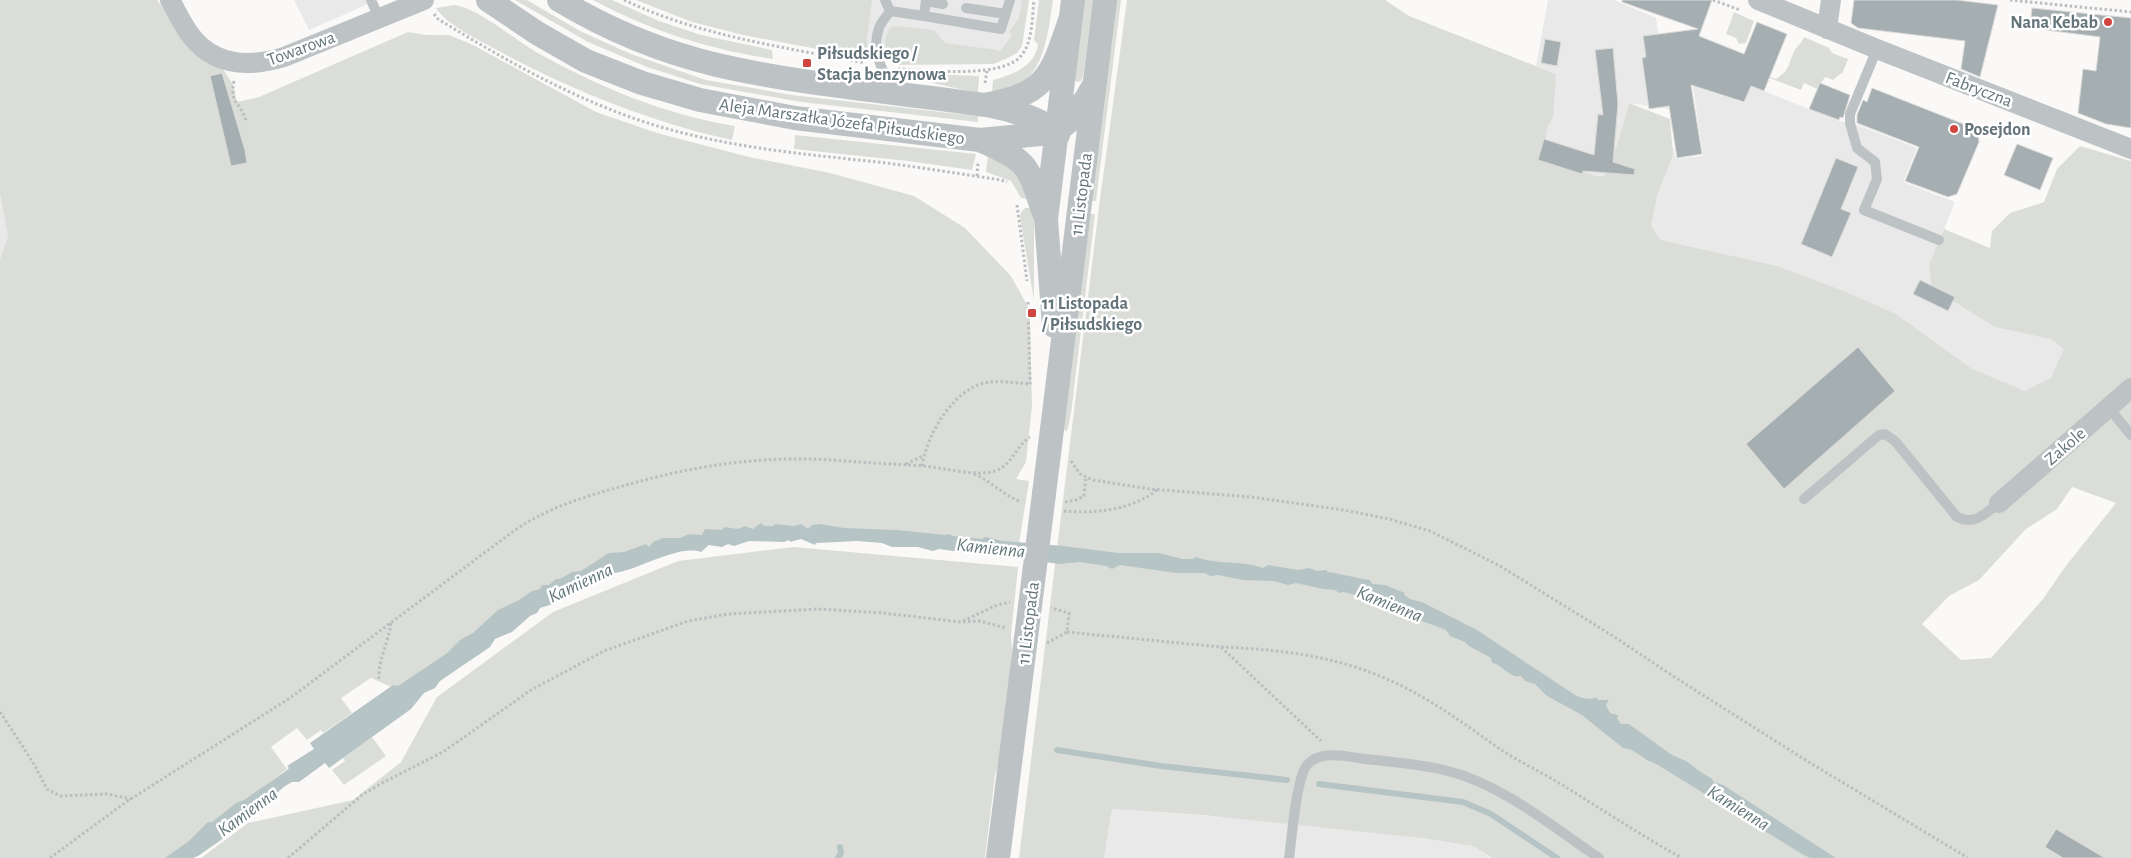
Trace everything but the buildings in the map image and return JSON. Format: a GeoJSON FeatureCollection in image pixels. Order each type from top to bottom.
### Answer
{"type":"FeatureCollection","features":[{"type":"Feature","properties":{"kind":"street","name":"Towarowa"},"geometry":{"type":"LineString","coordinates":[[170,0],[188,32],[198,43],[225,59],[246,64],[268,62],[284,57],[424,0]]}},
{"type":"Feature","properties":{"kind":"street","name":"Aleja Marszałka Józefa Piłsudskiego"},"geometry":{"type":"LineString","coordinates":[[488,0],[537,33],[586,62],[700,100],[795,118],[1011,153],[1023,163],[1031,174],[1046,219]]}},
{"type":"Feature","properties":{"kind":"street","name":"Aleja Marszałka Józefa Piłsudskiego"},"geometry":{"type":"LineString","coordinates":[[559,0],[602,23],[655,45],[715,64],[760,74],[984,105],[1011,100],[1026,94],[1048,75],[1056,62],[1072,10]]}},
{"type":"Feature","properties":{"kind":"street","name":"11 Listopada"},"geometry":{"type":"LineString","coordinates":[[998,858],[1105,0]]}},
{"type":"Feature","properties":{"kind":"street","name":"Fabryczna"},"geometry":{"type":"LineString","coordinates":[[1758,0],[2131,149]]}},
{"type":"Feature","properties":{"kind":"street"},"geometry":{"type":"LineString","coordinates":[[1827,29],[1831,0]]}},
{"type":"Feature","properties":{"kind":"street","name":"11 Listopada"},"geometry":{"type":"LineString","coordinates":[[1056,388],[1053,311],[1046,219],[1072,10]]}},
{"type":"Feature","properties":{"kind":"street"},"geometry":{"type":"LineString","coordinates":[[1056,132],[1076,113],[1094,85]]}},
{"type":"Feature","properties":{"kind":"street"},"geometry":{"type":"LineString","coordinates":[[984,105],[1004,108],[1022,114],[1056,132],[1071,165],[1080,197]]}},
{"type":"Feature","properties":{"kind":"street","name":"Aleja Marszałka Józefa Piłsudskiego"},"geometry":{"type":"LineString","coordinates":[[979,149],[1056,132]]}},
{"type":"Feature","properties":{"kind":"street","name":"Zakole"},"geometry":{"type":"LineString","coordinates":[[1999,503],[2131,388]]}},
{"type":"Feature","properties":{"kind":"lane"},"geometry":{"type":"LineString","coordinates":[[371,0],[379,18]]}},
{"type":"Feature","properties":{"kind":"lane"},"geometry":{"type":"LineString","coordinates":[[886,0],[890,11]]}},
{"type":"Feature","properties":{"kind":"lane"},"geometry":{"type":"LineString","coordinates":[[890,11],[1001,29],[1010,0]]}},
{"type":"Feature","properties":{"kind":"lane"},"geometry":{"type":"LineString","coordinates":[[924,16],[926,1],[943,4]]}},
{"type":"Feature","properties":{"kind":"lane"},"geometry":{"type":"LineString","coordinates":[[966,8],[1006,14]]}},
{"type":"Feature","properties":{"kind":"lane"},"geometry":{"type":"LineString","coordinates":[[890,11],[879,27],[877,45],[881,67],[888,81],[898,93]]}},
{"type":"Feature","properties":{"kind":"lane"},"geometry":{"type":"LineString","coordinates":[[1877,49],[1850,114],[1857,148],[1875,162],[1877,179],[1864,210],[1940,240]]}},
{"type":"Feature","properties":{"kind":"lane"},"geometry":{"type":"LineString","coordinates":[[2109,408],[2131,435]]}},
{"type":"Feature","properties":{"kind":"lane"},"geometry":{"type":"LineString","coordinates":[[1804,499],[1879,435],[1885,434],[1895,441],[1957,517],[1966,520],[1976,519],[1999,503]]}},
{"type":"Feature","properties":{"kind":"lane"},"geometry":{"type":"LineString","coordinates":[[1289,858],[1299,789],[1306,766],[1322,756],[1338,756],[1416,765],[1448,770],[1467,776],[1508,797],[1600,858]]}},
{"type":"Feature","properties":{"kind":"path"},"geometry":{"type":"LineString","coordinates":[[624,0],[684,24],[742,40],[881,67],[986,71],[1000,68],[1017,59],[1027,46],[1034,0]]}},
{"type":"Feature","properties":{"kind":"path"},"geometry":{"type":"LineString","coordinates":[[2010,0],[2131,12]]}},
{"type":"Feature","properties":{"kind":"path"},"geometry":{"type":"LineString","coordinates":[[233,85],[234,101],[242,109],[246,121]]}},
{"type":"Feature","properties":{"kind":"path"},"geometry":{"type":"LineString","coordinates":[[977,176],[979,149]]}},
{"type":"Feature","properties":{"kind":"path"},"geometry":{"type":"LineString","coordinates":[[914,167],[1001,180],[1010,184]]}},
{"type":"Feature","properties":{"kind":"path"},"geometry":{"type":"LineString","coordinates":[[1016,198],[1027,285]]}},
{"type":"Feature","properties":{"kind":"path"},"geometry":{"type":"LineString","coordinates":[[1028,298],[1030,384]]}},
{"type":"Feature","properties":{"kind":"path"},"geometry":{"type":"LineString","coordinates":[[922,466],[924,456],[941,421],[960,396],[983,383],[995,381],[1018,383]]}},
{"type":"Feature","properties":{"kind":"path"},"geometry":{"type":"LineString","coordinates":[[50,858],[131,799],[290,698],[532,518],[587,496],[662,475],[742,461],[803,459],[922,466],[971,473],[995,471],[1012,458],[1027,439],[1036,435],[1052,434]]}},
{"type":"Feature","properties":{"kind":"path"},"geometry":{"type":"LineString","coordinates":[[1068,453],[1076,470],[1093,480],[1150,489],[1250,497],[1344,510],[1389,519],[1430,531],[1500,566],[1613,636],[1791,751],[1968,858]]}},
{"type":"Feature","properties":{"kind":"path"},"geometry":{"type":"LineString","coordinates":[[903,465],[924,456]]}},
{"type":"Feature","properties":{"kind":"path"},"geometry":{"type":"LineString","coordinates":[[1084,496],[1086,477]]}},
{"type":"Feature","properties":{"kind":"path"},"geometry":{"type":"LineString","coordinates":[[288,858],[362,795],[443,752],[531,690],[604,651],[688,621],[728,614],[818,609],[883,613],[960,622],[980,621],[1001,626],[1026,638]]}},
{"type":"Feature","properties":{"kind":"path"},"geometry":{"type":"LineString","coordinates":[[1068,632],[1070,616]]}},
{"type":"Feature","properties":{"kind":"path"},"geometry":{"type":"LineString","coordinates":[[379,679],[378,669],[390,636],[391,622]]}},
{"type":"Feature","properties":{"kind":"path"},"geometry":{"type":"LineString","coordinates":[[1050,642],[1068,632],[1221,647],[1277,650],[1346,665],[1380,675],[1454,716],[1521,762],[1548,776],[1608,815],[1682,858]]}},
{"type":"Feature","properties":{"kind":"path"},"geometry":{"type":"LineString","coordinates":[[1221,647],[1252,674],[1270,695],[1338,756]]}},
{"type":"Feature","properties":{"kind":"path"},"geometry":{"type":"LineString","coordinates":[[0,712],[48,789],[60,796],[107,794],[131,799]]}},
{"type":"Feature","properties":{"kind":"shaded area"},"geometry":{"type":"Polygon","coordinates":[[[0,0],[157,0],[175,21],[225,71],[233,85],[237,102],[259,97],[408,32],[427,35],[449,35],[473,45],[596,112],[657,133],[749,157],[830,173],[914,196],[965,228],[1011,276],[1027,305],[1030,322],[1032,406],[1026,462],[1016,479],[1029,481],[1019,544],[712,534],[534,594],[409,686],[394,688],[371,678],[341,698],[352,713],[323,733],[321,730],[307,740],[297,728],[271,747],[287,769],[169,858],[0,858],[0,259],[8,236],[0,194],[0,0]]]}},
{"type":"Feature","properties":{"kind":"shaded area"},"geometry":{"type":"Polygon","coordinates":[[[294,0],[377,0],[309,30],[294,0]]]}},
{"type":"Feature","properties":{"kind":"shaded area"},"geometry":{"type":"Polygon","coordinates":[[[515,0],[527,0],[580,31],[631,54],[706,80],[792,95],[978,116],[978,122],[801,102],[700,84],[647,67],[588,42],[515,0]]]}},
{"type":"Feature","properties":{"kind":"shaded area"},"geometry":{"type":"Polygon","coordinates":[[[593,0],[612,0],[659,21],[701,35],[772,50],[773,59],[726,50],[680,37],[636,21],[593,0]]]}},
{"type":"Feature","properties":{"kind":"shaded area"},"geometry":{"type":"Polygon","coordinates":[[[636,0],[872,0],[867,37],[868,56],[864,58],[743,35],[692,22],[636,0]]]}},
{"type":"Feature","properties":{"kind":"shaded area"},"geometry":{"type":"Polygon","coordinates":[[[843,0],[1023,0],[1019,29],[1000,55],[892,59],[839,50],[843,0]]]}},
{"type":"Feature","properties":{"kind":"shaded area"},"geometry":{"type":"Polygon","coordinates":[[[1022,0],[1029,0],[1022,46],[1017,53],[1006,59],[993,64],[892,65],[885,42],[890,28],[897,26],[934,30],[945,43],[1000,52],[1012,35],[1009,32],[1019,18],[1022,0]]]}},
{"type":"Feature","properties":{"kind":"shaded area"},"geometry":{"type":"Polygon","coordinates":[[[1039,0],[1053,0],[1047,38],[1038,63],[1032,74],[1023,82],[1011,89],[992,93],[993,80],[1008,76],[1022,69],[1036,52],[1038,44],[1034,40],[1039,0]]]}},
{"type":"Feature","properties":{"kind":"shaded area"},"geometry":{"type":"Polygon","coordinates":[[[1084,0],[1093,0],[1083,77],[1081,81],[1077,82],[1074,80],[1084,0]]]}},
{"type":"Feature","properties":{"kind":"shaded area"},"geometry":{"type":"Polygon","coordinates":[[[1115,0],[1121,0],[1096,201],[1091,201],[1115,0]]]}},
{"type":"Feature","properties":{"kind":"shaded area"},"geometry":{"type":"Polygon","coordinates":[[[1127,0],[1385,0],[1409,16],[1556,74],[1553,117],[1548,126],[1543,156],[1548,161],[1597,176],[1604,176],[1617,145],[1629,103],[1670,119],[1673,155],[1657,195],[1651,226],[1660,240],[1777,266],[1841,290],[1896,314],[1972,369],[2025,391],[2051,378],[2064,349],[2051,339],[1995,327],[1932,288],[1929,265],[1944,229],[1990,248],[1992,231],[2010,213],[2044,202],[2057,169],[2080,146],[2131,161],[2131,858],[1492,858],[1473,846],[1421,838],[1203,815],[1112,809],[1104,858],[1019,858],[1099,207],[1127,0]],[[2072,487],[2057,509],[2026,529],[1979,580],[1949,596],[1922,624],[1961,660],[1991,658],[2043,599],[2065,567],[2116,503],[2072,487]]]}},
{"type":"Feature","properties":{"kind":"shaded area"},"geometry":{"type":"Polygon","coordinates":[[[1548,0],[1614,0],[1656,18],[1669,109],[1629,103],[1607,179],[1543,159],[1556,74],[1536,66],[1548,0]]]}},
{"type":"Feature","properties":{"kind":"shaded area"},"geometry":{"type":"Polygon","coordinates":[[[454,5],[464,7],[485,18],[536,52],[632,98],[683,115],[735,126],[732,140],[640,114],[552,78],[463,31],[447,20],[436,8],[454,5]]]}},
{"type":"Feature","properties":{"kind":"shaded area"},"geometry":{"type":"Polygon","coordinates":[[[1734,12],[1754,21],[1746,43],[1739,44],[1736,38],[1726,34],[1734,12]]]}},
{"type":"Feature","properties":{"kind":"shaded area"},"geometry":{"type":"Polygon","coordinates":[[[1804,37],[1829,48],[1832,53],[1848,59],[1843,72],[1833,80],[1825,77],[1817,89],[1804,83],[1801,90],[1741,67],[1741,65],[1776,79],[1787,69],[1795,50],[1804,37]]]}},
{"type":"Feature","properties":{"kind":"shaded area"},"geometry":{"type":"Polygon","coordinates":[[[902,73],[979,76],[978,93],[910,78],[902,73]]]}},
{"type":"Feature","properties":{"kind":"shaded area"},"geometry":{"type":"Polygon","coordinates":[[[1693,86],[1744,103],[1751,86],[1839,121],[1853,123],[1917,148],[1903,182],[1955,202],[1930,264],[2066,343],[2054,398],[1962,374],[1646,242],[1663,158],[1673,147],[1676,159],[1703,156],[1693,86]]]}},
{"type":"Feature","properties":{"kind":"shaded area"},"geometry":{"type":"Polygon","coordinates":[[[795,135],[976,154],[972,170],[794,149],[795,135]]]}},
{"type":"Feature","properties":{"kind":"shaded area"},"geometry":{"type":"Polygon","coordinates":[[[988,155],[1005,158],[1032,200],[1021,198],[1011,181],[986,172],[988,155]]]}},
{"type":"Feature","properties":{"kind":"shaded area"},"geometry":{"type":"Polygon","coordinates":[[[0,194],[8,236],[0,259],[0,194]]]}},
{"type":"Feature","properties":{"kind":"shaded area"},"geometry":{"type":"Polygon","coordinates":[[[1025,208],[1034,208],[1034,300],[1020,218],[1021,212],[1025,208]]]}},
{"type":"Feature","properties":{"kind":"shaded area"},"geometry":{"type":"Polygon","coordinates":[[[1090,214],[1095,214],[1071,414],[1067,431],[1063,430],[1090,214]]]}},
{"type":"Feature","properties":{"kind":"shaded area"},"geometry":{"type":"Polygon","coordinates":[[[794,547],[1018,567],[1011,635],[1012,651],[1004,744],[995,776],[985,858],[201,858],[248,823],[353,800],[401,762],[437,697],[553,612],[678,561],[794,547]]]}},
{"type":"Feature","properties":{"kind":"shaded area"},"geometry":{"type":"Polygon","coordinates":[[[372,737],[386,756],[344,785],[332,770],[345,761],[343,758],[372,737]]]}},
{"type":"Feature","properties":{"kind":"shaded area"},"geometry":{"type":"Polygon","coordinates":[[[1112,809],[1286,821],[1421,838],[1473,846],[1491,858],[1104,858],[1112,809]]]}},
{"type":"Feature","properties":{"kind":"water","name":"Kamienna"},"geometry":{"type":"Polygon","coordinates":[[[761,523],[764,526],[773,526],[775,524],[794,526],[801,524],[808,529],[812,525],[820,524],[844,528],[948,534],[982,539],[985,537],[1003,541],[1118,553],[1159,553],[1182,559],[1196,557],[1263,568],[1268,565],[1298,570],[1309,568],[1317,571],[1327,570],[1327,572],[1370,580],[1372,584],[1385,585],[1405,593],[1404,595],[1410,599],[1422,602],[1477,630],[1575,695],[1586,699],[1596,697],[1598,700],[1609,700],[1606,705],[1610,713],[1618,715],[1617,718],[1621,724],[1629,724],[1672,755],[1686,761],[1714,782],[1723,785],[1836,858],[1810,858],[1802,854],[1658,765],[1632,750],[1623,748],[1582,715],[1547,696],[1535,684],[1525,681],[1521,676],[1513,676],[1500,666],[1492,663],[1491,658],[1465,642],[1450,636],[1446,630],[1414,618],[1409,613],[1396,611],[1392,606],[1366,599],[1365,597],[1296,583],[1288,585],[1274,581],[1243,580],[1218,575],[1210,576],[1205,573],[1176,573],[1120,565],[1112,569],[1106,566],[1080,562],[1059,564],[994,554],[939,549],[933,551],[918,547],[892,547],[882,543],[857,541],[816,543],[815,545],[801,539],[790,542],[789,540],[784,542],[749,541],[734,546],[728,544],[722,547],[709,545],[701,552],[692,550],[670,554],[593,582],[553,604],[540,608],[537,613],[530,616],[512,632],[495,639],[490,647],[440,681],[435,688],[424,693],[411,709],[329,768],[325,763],[299,782],[292,782],[285,786],[248,820],[239,824],[221,840],[198,856],[193,858],[165,858],[189,841],[208,822],[212,822],[236,803],[244,800],[286,771],[289,768],[287,766],[314,749],[310,743],[393,685],[398,686],[446,654],[460,640],[473,633],[498,610],[519,600],[532,591],[540,589],[542,585],[549,585],[556,579],[560,579],[572,572],[581,571],[609,553],[624,552],[646,544],[649,547],[653,542],[663,538],[680,538],[689,534],[702,535],[705,529],[722,530],[724,527],[738,529],[745,526],[753,529],[761,523]]]}},
{"type":"Feature","properties":{"kind":"waterway"},"geometry":{"type":"LineString","coordinates":[[1057,750],[1161,766],[1287,780]]}},
{"type":"Feature","properties":{"kind":"waterway"},"geometry":{"type":"LineString","coordinates":[[1319,784],[1463,802],[1491,814],[1557,858]]}},
{"type":"Feature","properties":{"kind":"waterway"},"geometry":{"type":"LineString","coordinates":[[838,858],[841,853],[840,847]]}},
{"type":"Feature","properties":{"kind":"place","name":"Nana Kebab"},"geometry":{"type":"Point","coordinates":[2108,22]}},
{"type":"Feature","properties":{"kind":"place","name":"Piłsudskiego / Stacja benzynowa"},"geometry":{"type":"Point","coordinates":[807,63]}},
{"type":"Feature","properties":{"kind":"place","name":"Posejdon"},"geometry":{"type":"Point","coordinates":[1954,129]}},
{"type":"Feature","properties":{"kind":"place","name":"11 Listopada / Piłsudskiego"},"geometry":{"type":"Point","coordinates":[1032,313]}}]}
